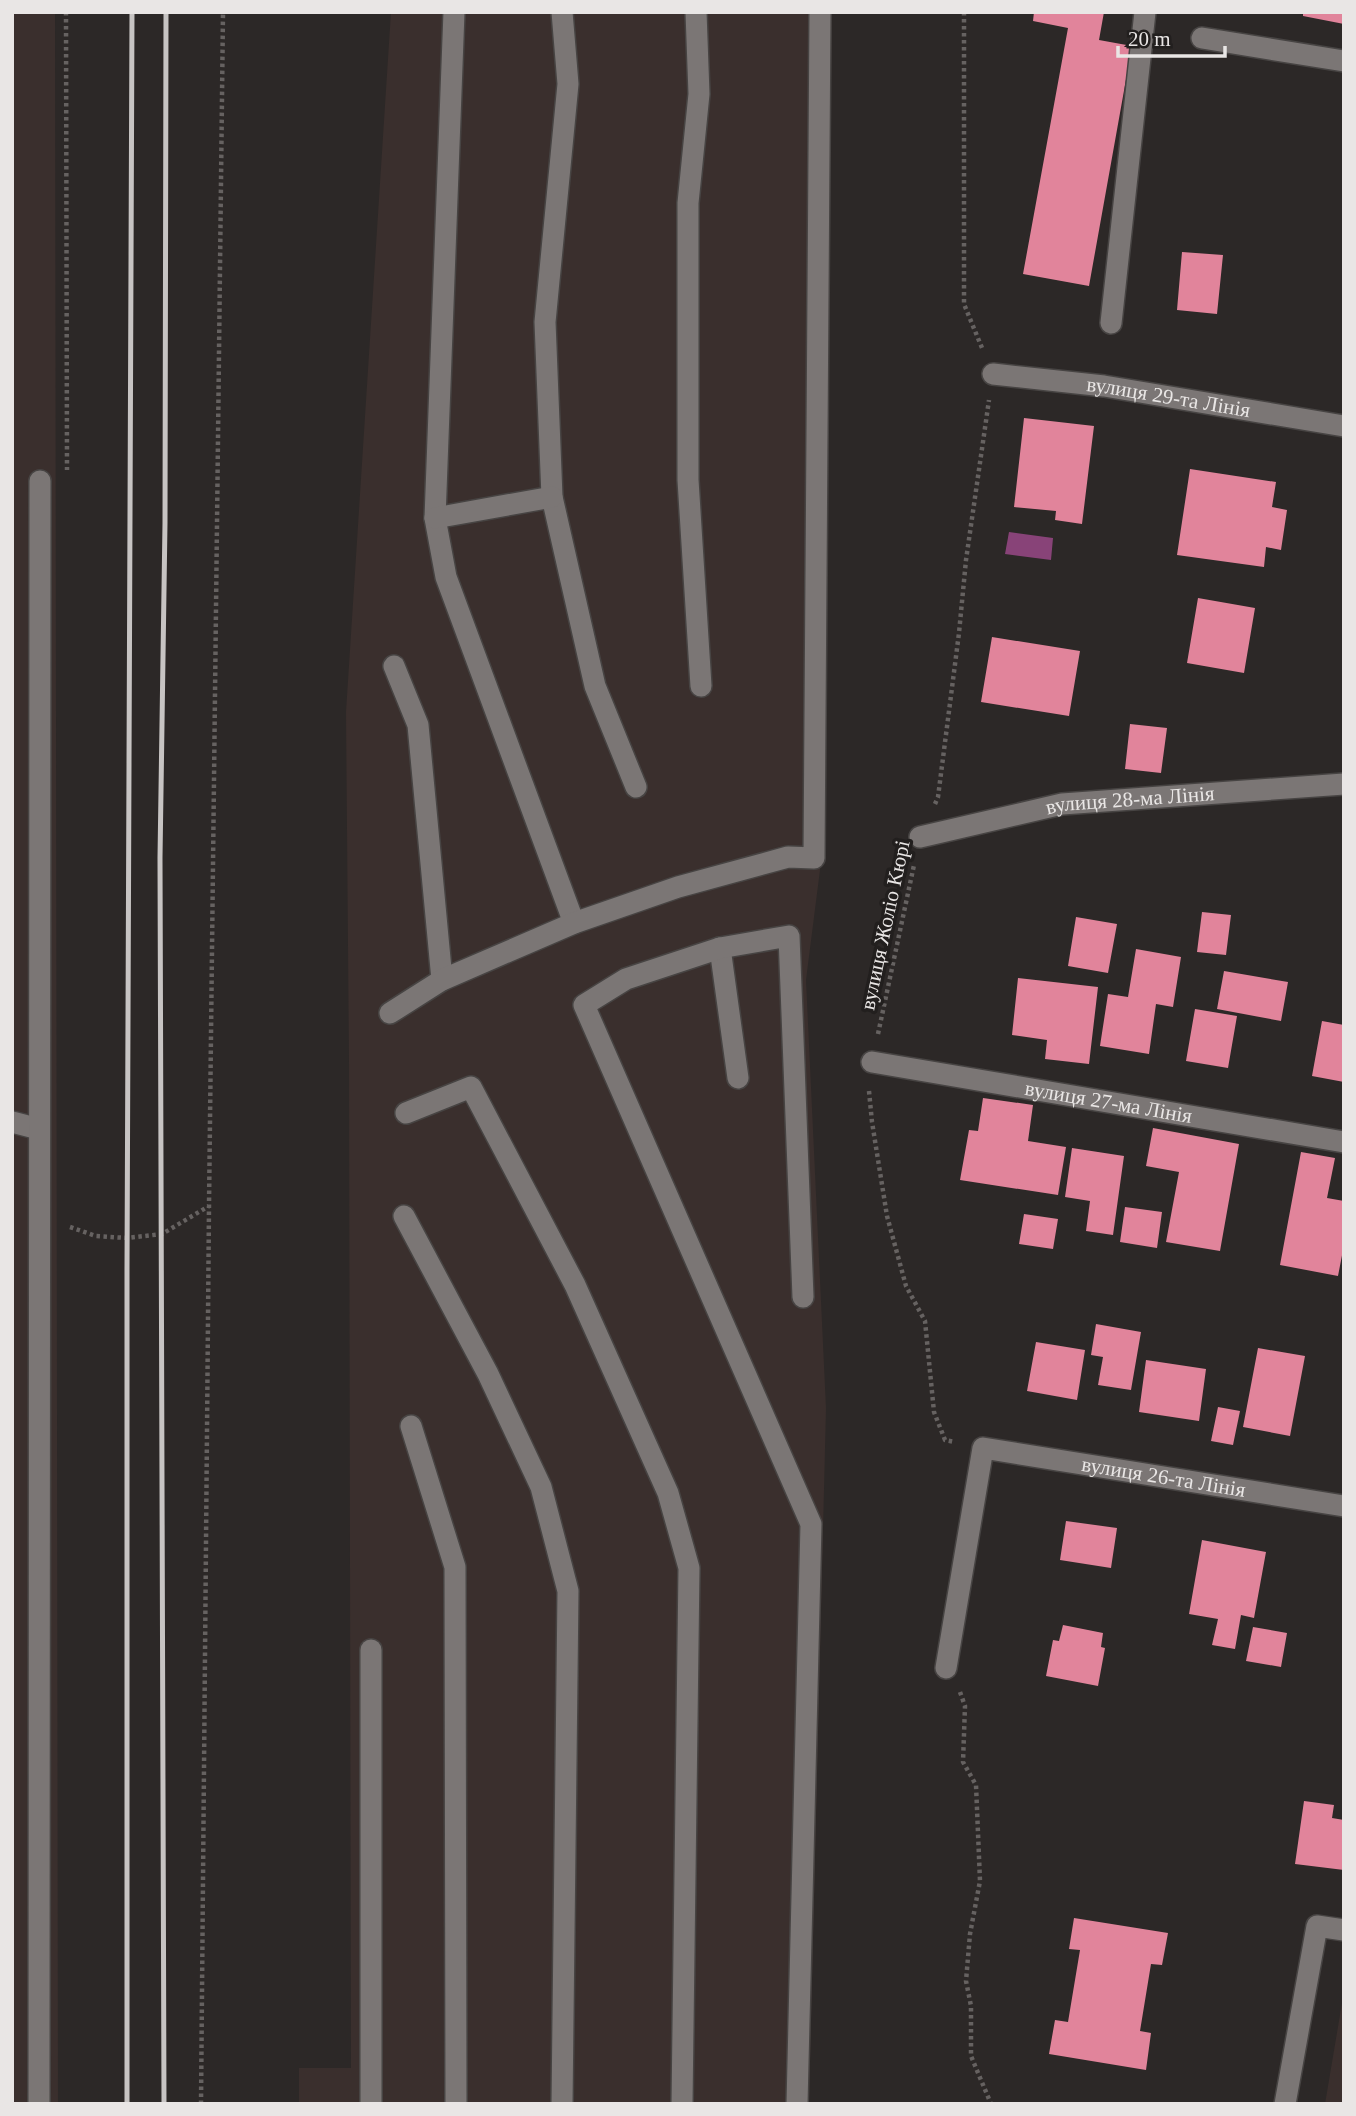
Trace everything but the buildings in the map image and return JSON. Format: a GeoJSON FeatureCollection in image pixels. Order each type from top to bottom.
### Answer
{"type":"FeatureCollection","features":[{"type":"Feature","properties":{"kind":"street"},"geometry":{"type":"LineString","coordinates":[[454,12],[435,518],[446,577],[574,923]]}},
{"type":"Feature","properties":{"kind":"street"},"geometry":{"type":"LineString","coordinates":[[562,12],[568,84],[545,323],[552,497],[596,686],[636,786]]}},
{"type":"Feature","properties":{"kind":"street"},"geometry":{"type":"LineString","coordinates":[[696,12],[699,94],[688,203],[688,480],[701,687]]}},
{"type":"Feature","properties":{"kind":"street"},"geometry":{"type":"LineString","coordinates":[[390,1013],[442,980],[574,923],[678,887],[788,857],[814,858],[820,12]]}},
{"type":"Feature","properties":{"kind":"street"},"geometry":{"type":"LineString","coordinates":[[1111,323],[1145,12]]}},
{"type":"Feature","properties":{"kind":"street"},"geometry":{"type":"LineString","coordinates":[[1202,38],[1344,61]]}},
{"type":"Feature","properties":{"kind":"street","name":"вулиця 29-та Лінія"},"geometry":{"type":"LineString","coordinates":[[993,374],[1104,386],[1344,426]]}},
{"type":"Feature","properties":{"kind":"street"},"geometry":{"type":"LineString","coordinates":[[39,2104],[40,481]]}},
{"type":"Feature","properties":{"kind":"street"},"geometry":{"type":"LineString","coordinates":[[435,518],[552,497]]}},
{"type":"Feature","properties":{"kind":"street"},"geometry":{"type":"LineString","coordinates":[[394,666],[418,724],[442,980]]}},
{"type":"Feature","properties":{"kind":"street","name":"вулиця 28-ма Лінія"},"geometry":{"type":"LineString","coordinates":[[920,836],[1062,804],[1344,784]]}},
{"type":"Feature","properties":{"kind":"street"},"geometry":{"type":"LineString","coordinates":[[797,2104],[811,1524],[584,1004],[625,979],[720,948],[789,936],[803,1297]]}},
{"type":"Feature","properties":{"kind":"street"},"geometry":{"type":"LineString","coordinates":[[720,948],[738,1078]]}},
{"type":"Feature","properties":{"kind":"street","name":"вулиця 27-ма Лінія"},"geometry":{"type":"LineString","coordinates":[[872,1062],[1344,1142]]}},
{"type":"Feature","properties":{"kind":"street"},"geometry":{"type":"LineString","coordinates":[[406,1113],[471,1087],[575,1285],[668,1493],[690,1568],[682,2104]]}},
{"type":"Feature","properties":{"kind":"street"},"geometry":{"type":"LineString","coordinates":[[12,1122],[39,1129]]}},
{"type":"Feature","properties":{"kind":"street"},"geometry":{"type":"LineString","coordinates":[[404,1216],[488,1374],[541,1487],[568,1591],[562,2104]]}},
{"type":"Feature","properties":{"kind":"street"},"geometry":{"type":"LineString","coordinates":[[411,1426],[456,1567],[456,2104]]}},
{"type":"Feature","properties":{"kind":"street"},"geometry":{"type":"LineString","coordinates":[[947,1662],[983,1448]]}},
{"type":"Feature","properties":{"kind":"street","name":"вулиця 26-та Лінія"},"geometry":{"type":"LineString","coordinates":[[983,1448],[1344,1506]]}},
{"type":"Feature","properties":{"kind":"street"},"geometry":{"type":"LineString","coordinates":[[371,1650],[371,2104]]}},
{"type":"Feature","properties":{"kind":"street"},"geometry":{"type":"LineString","coordinates":[[1285,2104],[1317,1926],[1344,1930]]}},
{"type":"Feature","properties":{"kind":"path"},"geometry":{"type":"LineString","coordinates":[[201,2104],[223,12]]}},
{"type":"Feature","properties":{"kind":"path"},"geometry":{"type":"LineString","coordinates":[[964,12],[964,304],[993,374]]}},
{"type":"Feature","properties":{"kind":"path","name":"вулиця Жоліо Кюрі"},"geometry":{"type":"LineString","coordinates":[[983,1448],[946,1440],[934,1412],[925,1321],[906,1286],[887,1216],[869,1094],[872,1062],[920,836],[938,797],[966,560],[993,374]]}},
{"type":"Feature","properties":{"kind":"path"},"geometry":{"type":"LineString","coordinates":[[70,1227],[96,1236],[127,1238],[162,1234],[209,1206]]}},
{"type":"Feature","properties":{"kind":"path"},"geometry":{"type":"LineString","coordinates":[[947,1662],[965,1706],[963,1762],[976,1785],[980,1881],[970,1934],[966,1981],[971,2006],[971,2056],[991,2104]]}},
{"type":"Feature","properties":{"kind":"shaded area"},"geometry":{"type":"Polygon","coordinates":[[[12,12],[55,12],[58,2104],[12,2104],[12,12]]]}},
{"type":"Feature","properties":{"kind":"shaded area"},"geometry":{"type":"Polygon","coordinates":[[[391,12],[832,12],[820,870],[806,980],[826,1408],[809,2104],[299,2104],[299,2068],[351,2068],[346,712],[391,12]]]}},
{"type":"Feature","properties":{"kind":"shaded area"},"geometry":{"type":"Polygon","coordinates":[[[1009,532],[1053,538],[1051,560],[1005,554],[1009,532]]]}},
{"type":"Feature","properties":{"kind":"shaded area"},"geometry":{"type":"Polygon","coordinates":[[[1344,1991],[1344,2104],[1325,2104],[1344,1991]]]}},
{"type":"Feature","properties":{"kind":"railway"},"geometry":{"type":"LineString","coordinates":[[127,2104],[132,12]]}},
{"type":"Feature","properties":{"kind":"railway"},"geometry":{"type":"LineString","coordinates":[[164,2104],[160,858],[165,523],[166,12]]}}]}
